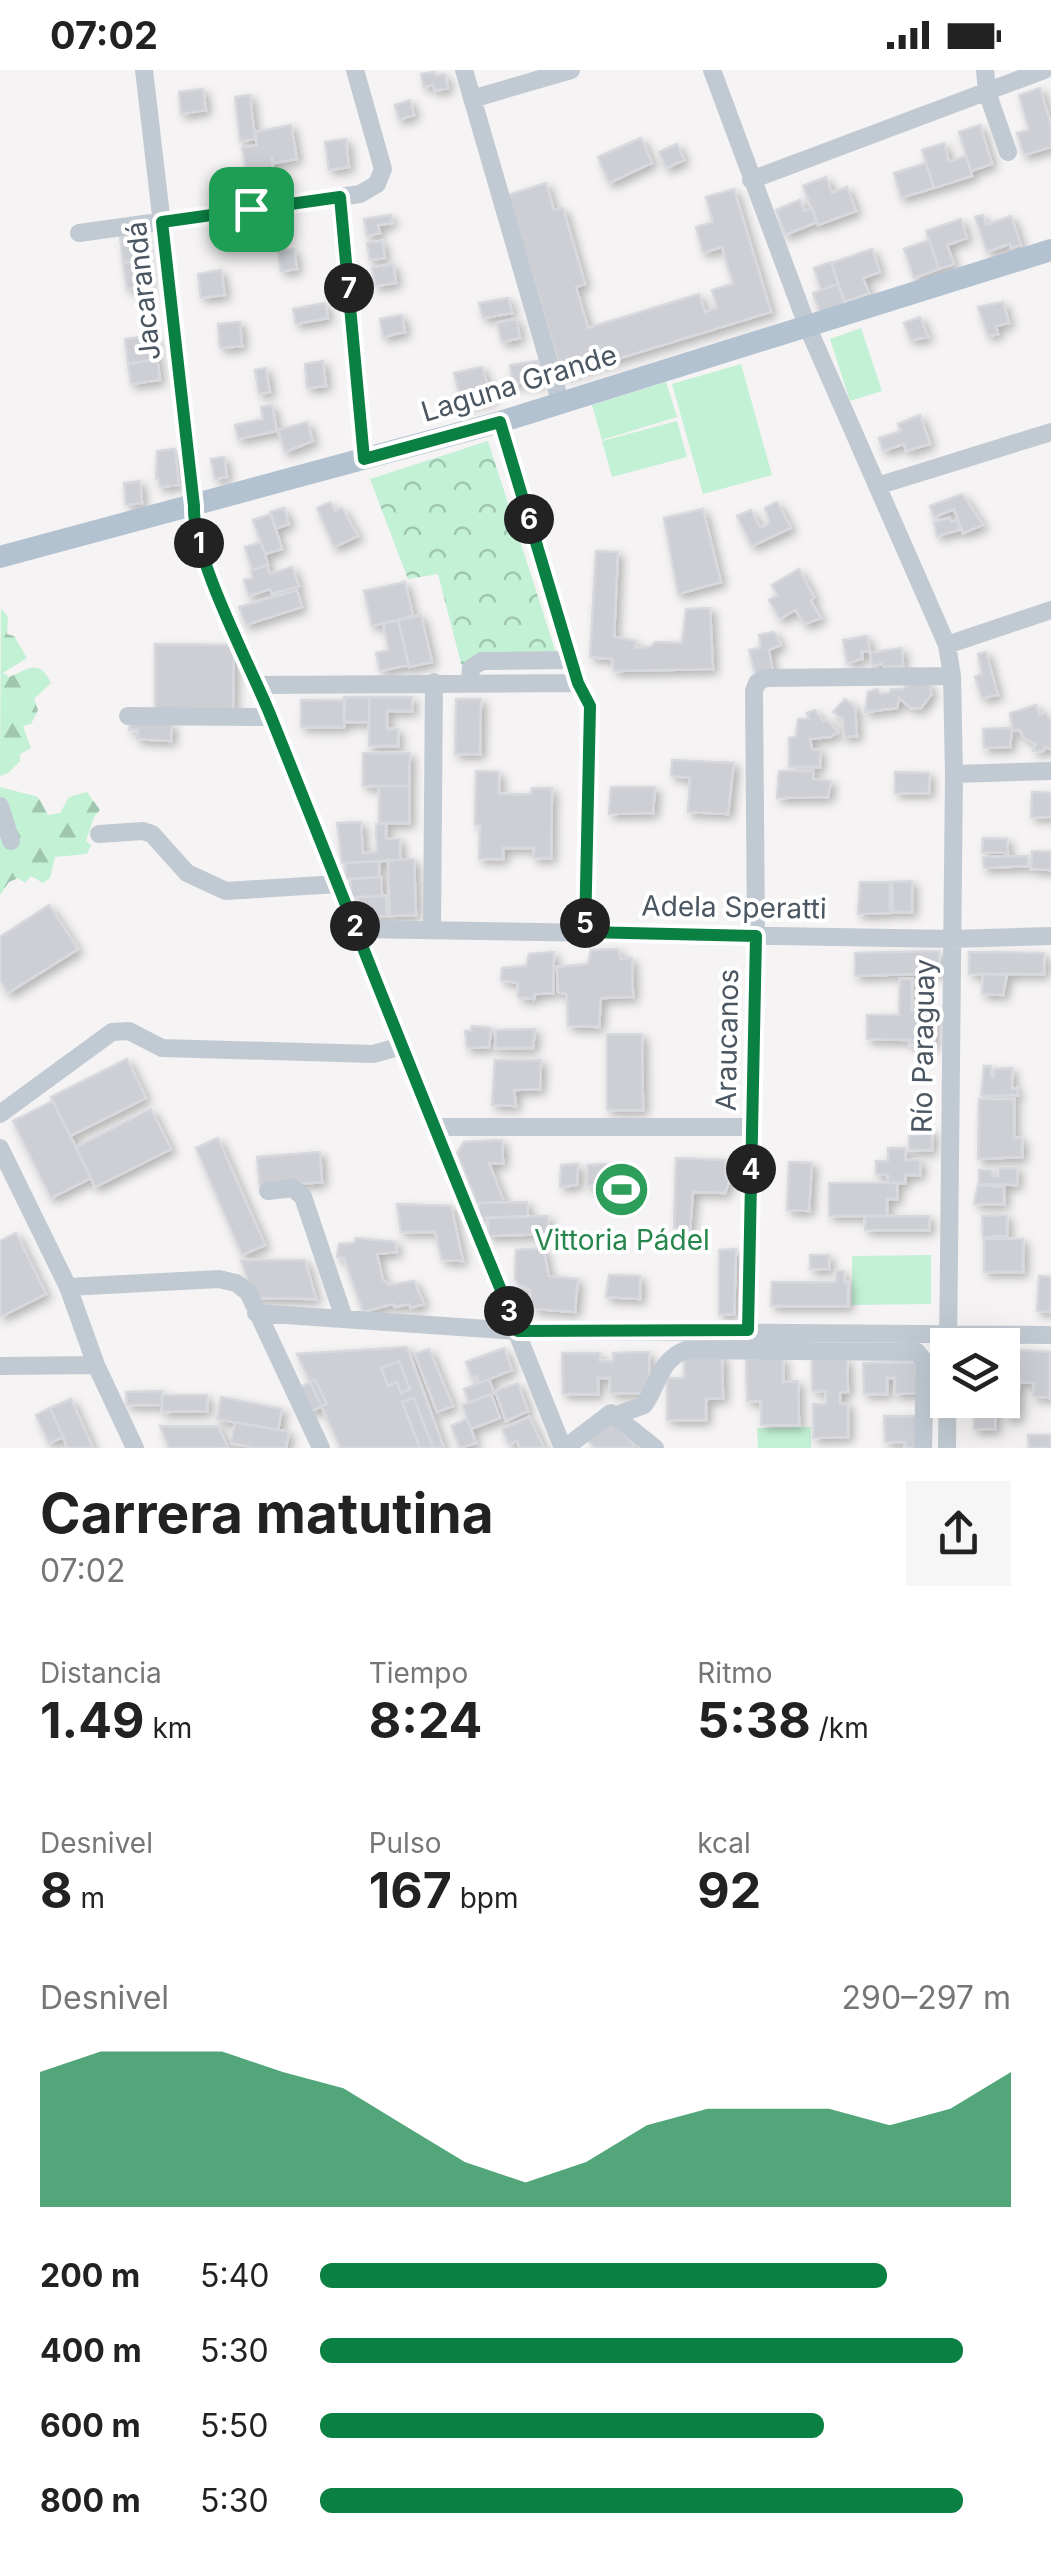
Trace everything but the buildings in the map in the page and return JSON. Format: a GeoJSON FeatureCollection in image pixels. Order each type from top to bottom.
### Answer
{"type":"FeatureCollection","features":[{"type":"Feature","properties":{"kind":"main road","name":"Laguna Grande"},"geometry":{"type":"LineString","coordinates":[[0,556],[500,422],[1051,250]]}},
{"type":"Feature","properties":{"kind":"street","name":"Jacarandá"},"geometry":{"type":"LineString","coordinates":[[144,70],[194,525],[206,564],[564,1448]]}},
{"type":"Feature","properties":{"kind":"street"},"geometry":{"type":"LineString","coordinates":[[79,233],[360,194],[377,184],[384,169],[355,70]]}},
{"type":"Feature","properties":{"kind":"street"},"geometry":{"type":"LineString","coordinates":[[464,70],[560,401]]}},
{"type":"Feature","properties":{"kind":"street"},"geometry":{"type":"LineString","coordinates":[[472,99],[571,70]]}},
{"type":"Feature","properties":{"kind":"street","name":"Río Paraguay"},"geometry":{"type":"LineString","coordinates":[[712,70],[808,328],[947,645],[952,676],[954,774],[948,1328]]}},
{"type":"Feature","properties":{"kind":"street"},"geometry":{"type":"LineString","coordinates":[[985,70],[987,92],[1008,152]]}},
{"type":"Feature","properties":{"kind":"street"},"geometry":{"type":"LineString","coordinates":[[751,180],[1044,70]]}},
{"type":"Feature","properties":{"kind":"street"},"geometry":{"type":"LineString","coordinates":[[340,197],[364,459]]}},
{"type":"Feature","properties":{"kind":"street"},"geometry":{"type":"LineString","coordinates":[[500,422],[578,683],[590,706],[585,932]]}},
{"type":"Feature","properties":{"kind":"street"},"geometry":{"type":"LineString","coordinates":[[878,486],[1051,432]]}},
{"type":"Feature","properties":{"kind":"street"},"geometry":{"type":"LineString","coordinates":[[947,645],[1051,610]]}},
{"type":"Feature","properties":{"kind":"street"},"geometry":{"type":"LineString","coordinates":[[470,682],[471,668],[482,661],[571,660]]}},
{"type":"Feature","properties":{"kind":"street","name":"Araucanos"},"geometry":{"type":"LineString","coordinates":[[748,1330],[756,936],[754,691],[765,678],[952,676]]}},
{"type":"Feature","properties":{"kind":"street"},"geometry":{"type":"LineString","coordinates":[[432,930],[434,682]]}},
{"type":"Feature","properties":{"kind":"street"},"geometry":{"type":"LineString","coordinates":[[258,685],[578,683]]}},
{"type":"Feature","properties":{"kind":"street"},"geometry":{"type":"LineString","coordinates":[[128,716],[271,717]]}},
{"type":"Feature","properties":{"kind":"street"},"geometry":{"type":"LineString","coordinates":[[954,774],[1051,771]]}},
{"type":"Feature","properties":{"kind":"street"},"geometry":{"type":"LineString","coordinates":[[0,806],[10,841]]}},
{"type":"Feature","properties":{"kind":"street"},"geometry":{"type":"LineString","coordinates":[[100,834],[152,834],[187,873],[226,891],[338,884]]}},
{"type":"Feature","properties":{"kind":"street","name":"Adela Speratti"},"geometry":{"type":"LineString","coordinates":[[356,929],[1051,936]]}},
{"type":"Feature","properties":{"kind":"street"},"geometry":{"type":"LineString","coordinates":[[0,1114],[120,1030],[162,1048],[374,1054],[402,1046]]}},
{"type":"Feature","properties":{"kind":"street"},"geometry":{"type":"LineString","coordinates":[[432,1127],[752,1127]]}},
{"type":"Feature","properties":{"kind":"street"},"geometry":{"type":"LineString","coordinates":[[0,1148],[68,1288],[96,1365],[135,1448]]}},
{"type":"Feature","properties":{"kind":"street"},"geometry":{"type":"LineString","coordinates":[[268,1192],[293,1188],[303,1196],[344,1318]]}},
{"type":"Feature","properties":{"kind":"street"},"geometry":{"type":"LineString","coordinates":[[68,1288],[220,1279],[236,1283],[248,1292],[321,1448]]}},
{"type":"Feature","properties":{"kind":"street"},"geometry":{"type":"LineString","coordinates":[[256,1313],[518,1331],[930,1335]]}},
{"type":"Feature","properties":{"kind":"street"},"geometry":{"type":"LineString","coordinates":[[1020,1335],[1051,1335]]}},
{"type":"Feature","properties":{"kind":"street"},"geometry":{"type":"LineString","coordinates":[[564,1448],[607,1414],[617,1415],[644,1405],[665,1364],[686,1350],[917,1352],[925,1362],[923,1448]]}},
{"type":"Feature","properties":{"kind":"street"},"geometry":{"type":"LineString","coordinates":[[0,1366],[96,1365]]}},
{"type":"Feature","properties":{"kind":"street"},"geometry":{"type":"LineString","coordinates":[[617,1415],[655,1448]]}},
{"type":"Feature","properties":{"kind":"street","name":"Río Paraguay"},"geometry":{"type":"LineString","coordinates":[[946,1448],[947,1418]]}},
{"type":"Feature","properties":{"kind":"green space"},"geometry":{"type":"Polygon","coordinates":[[[861,328],[882,391],[850,401],[830,339],[861,328]]]}},
{"type":"Feature","properties":{"kind":"green space"},"geometry":{"type":"Polygon","coordinates":[[[741,364],[772,475],[703,494],[672,384],[741,364]]]}},
{"type":"Feature","properties":{"kind":"green space"},"geometry":{"type":"Polygon","coordinates":[[[666,382],[677,417],[602,440],[592,405],[666,382]]]}},
{"type":"Feature","properties":{"kind":"green space"},"geometry":{"type":"Polygon","coordinates":[[[677,421],[687,457],[612,477],[602,441],[677,421]]]}},
{"type":"Feature","properties":{"kind":"green space"},"geometry":{"type":"Polygon","coordinates":[[[488,441],[558,659],[463,671],[438,574],[408,579],[370,479],[488,441]]]}},
{"type":"Feature","properties":{"kind":"green space"},"geometry":{"type":"Polygon","coordinates":[[[1,608],[8,617],[7,634],[14,636],[27,658],[3,673],[9,677],[37,668],[51,683],[34,699],[38,710],[31,724],[23,726],[31,748],[20,754],[20,761],[8,773],[0,776],[1,608]]]}},
{"type":"Feature","properties":{"kind":"green space"},"geometry":{"type":"Polygon","coordinates":[[[0,787],[38,797],[48,815],[60,813],[69,797],[87,792],[100,810],[86,841],[91,845],[87,854],[55,857],[50,878],[43,883],[31,876],[25,883],[18,878],[9,882],[0,895],[0,787]]]}},
{"type":"Feature","properties":{"kind":"green space"},"geometry":{"type":"Polygon","coordinates":[[[931,1255],[931,1304],[852,1305],[852,1256],[931,1255]]]}},
{"type":"Feature","properties":{"kind":"green space"},"geometry":{"type":"Polygon","coordinates":[[[811,1427],[811,1448],[758,1448],[757,1428],[811,1427]]]}},
{"type":"Feature","properties":{"kind":"place","name":"Vittoria Pádel"},"geometry":{"type":"Point","coordinates":[622,1189]}},
{"type":"Feature","properties":{"kind":"route"},"geometry":{"type":"LineString","coordinates":[[340,197],[364,459],[500,422],[578,683],[590,706],[585,932],[756,936],[748,1330],[518,1331],[432,1127],[258,685],[206,564],[194,525],[162,222],[251,209],[340,197]]}}]}
